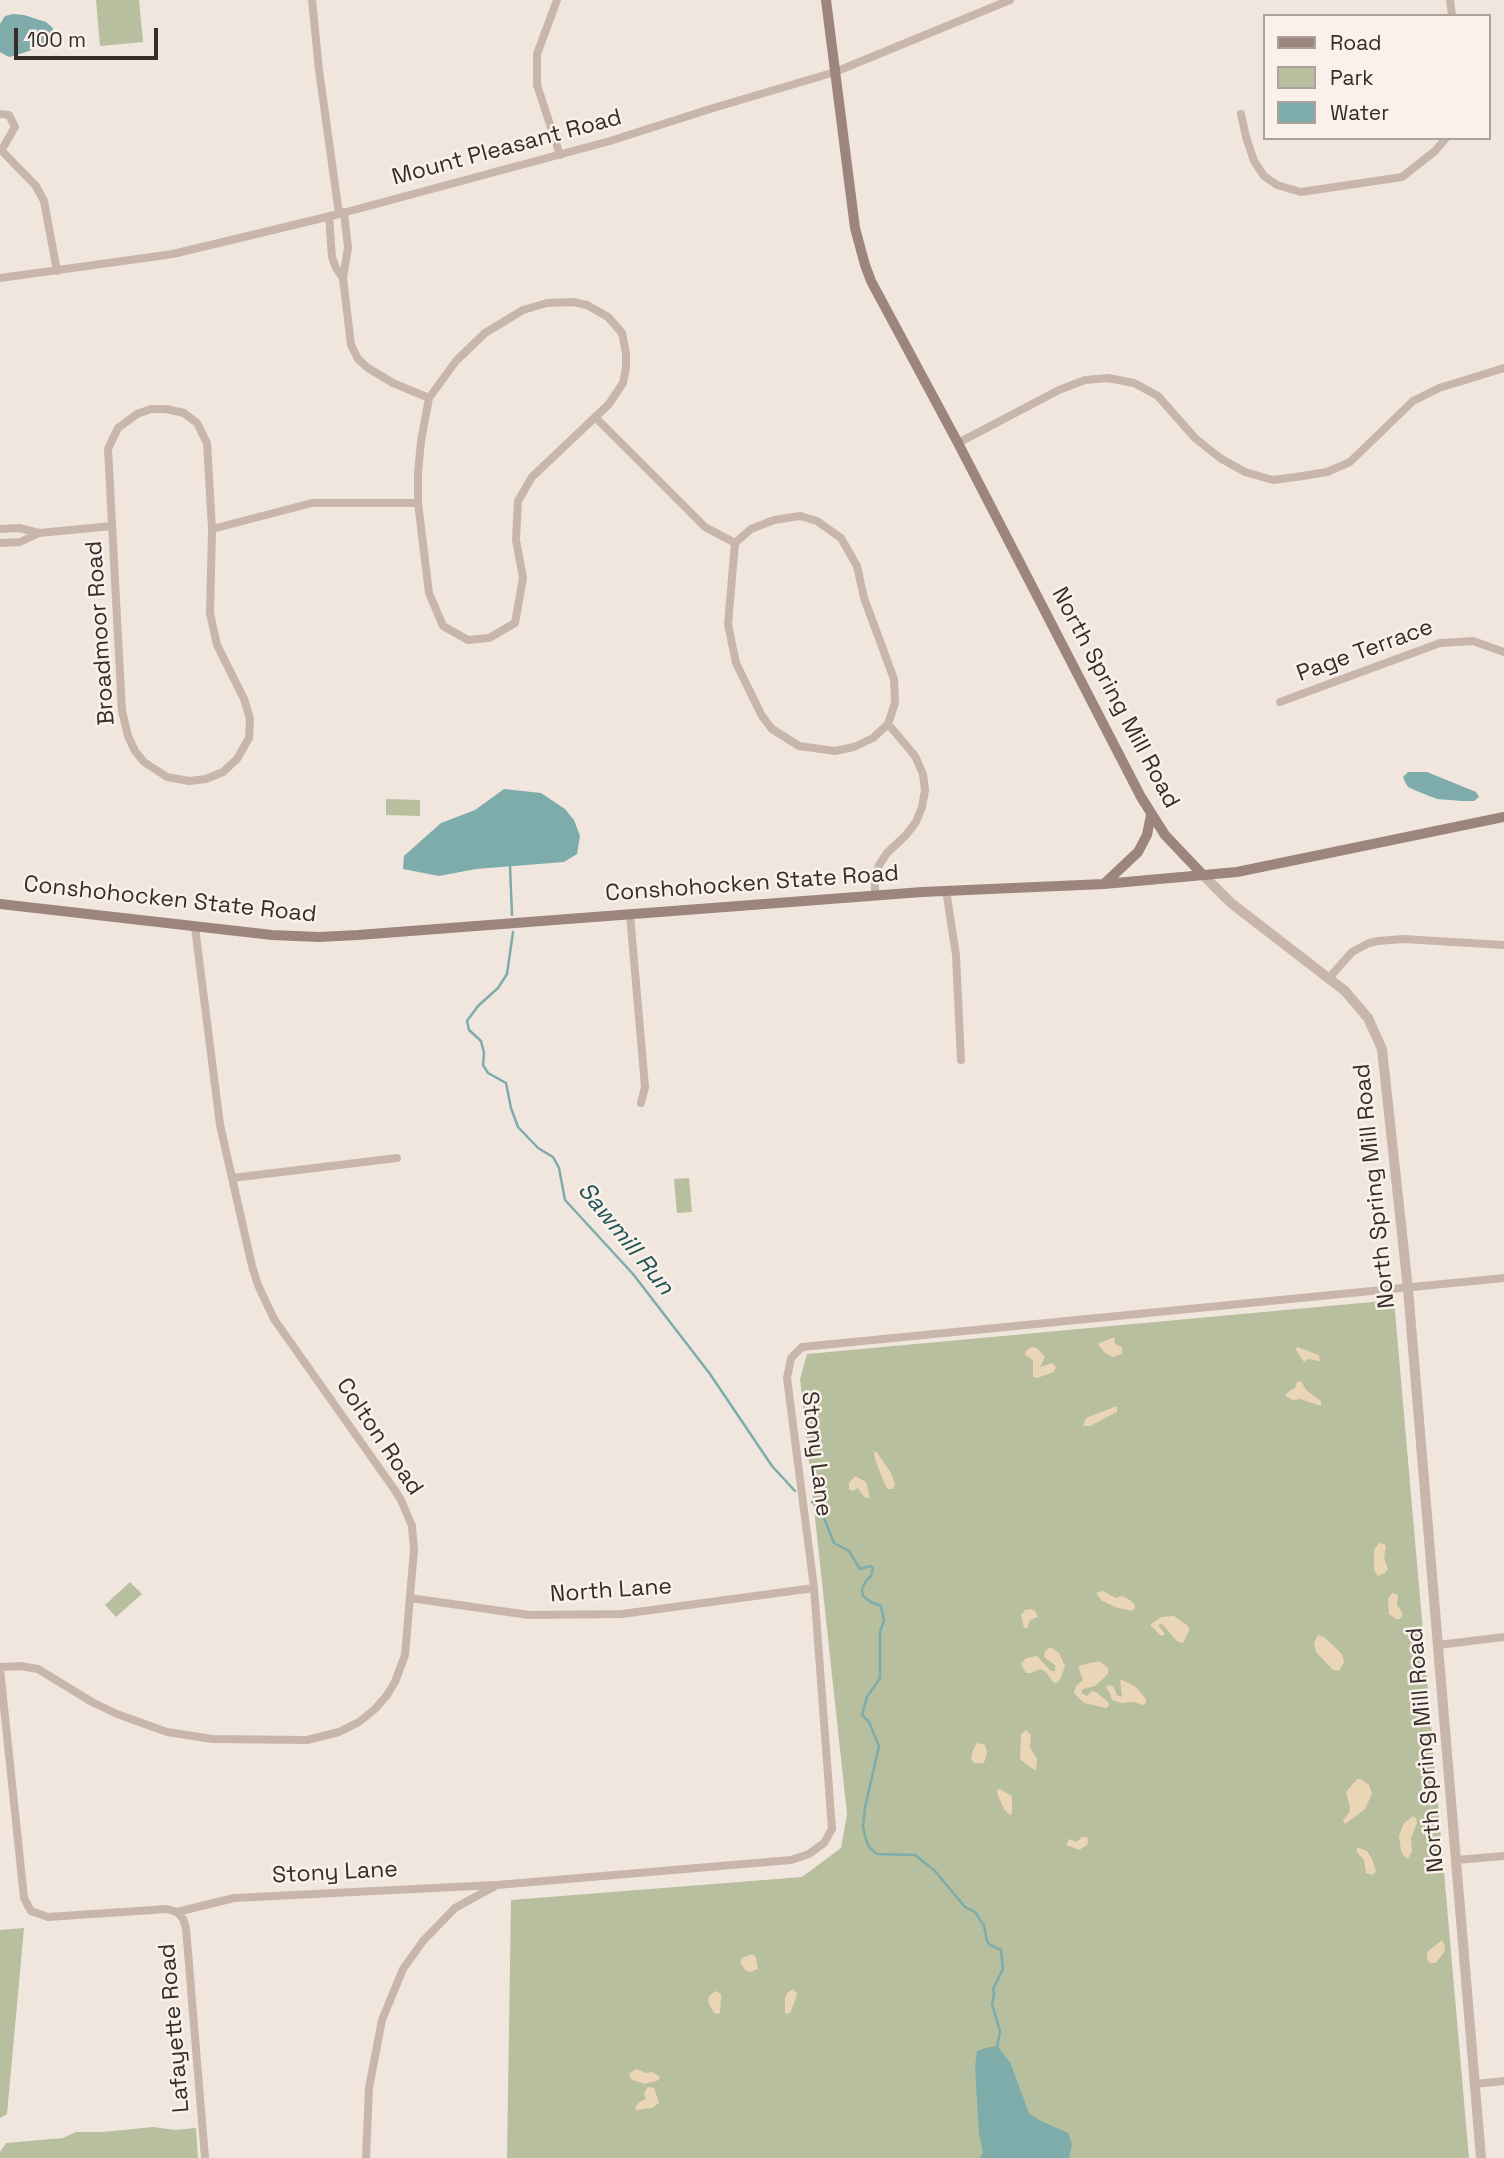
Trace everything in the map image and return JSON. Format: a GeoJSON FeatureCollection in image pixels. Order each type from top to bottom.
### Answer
{"type":"FeatureCollection","features":[{"type":"Feature","properties":{"kind":"main road","name":"North Spring Mill Road"},"geometry":{"type":"LineString","coordinates":[[826,0],[855,228],[864,265],[1151,815],[1172,844],[1203,875]]}},
{"type":"Feature","properties":{"kind":"main road"},"geometry":{"type":"LineString","coordinates":[[1104,884],[1138,852],[1147,835],[1151,815]]}},
{"type":"Feature","properties":{"kind":"main road","name":"Conshohocken State Road"},"geometry":{"type":"LineString","coordinates":[[0,904],[272,935],[319,937],[875,895],[1104,884],[1237,872],[1504,817]]}},
{"type":"Feature","properties":{"kind":"street"},"geometry":{"type":"LineString","coordinates":[[312,0],[319,70],[348,248],[343,278],[351,345],[358,359],[383,378],[429,398]]}},
{"type":"Feature","properties":{"kind":"street"},"geometry":{"type":"LineString","coordinates":[[557,0],[537,54],[537,85],[560,155]]}},
{"type":"Feature","properties":{"kind":"street","name":"Mount Pleasant Road"},"geometry":{"type":"LineString","coordinates":[[0,278],[173,254],[342,213],[560,155],[835,72],[1010,0]]}},
{"type":"Feature","properties":{"kind":"street"},"geometry":{"type":"LineString","coordinates":[[0,114],[9,115],[15,127],[0,150],[36,186],[44,201],[57,271]]}},
{"type":"Feature","properties":{"kind":"street"},"geometry":{"type":"LineString","coordinates":[[1241,114],[1254,161],[1264,176],[1278,185],[1301,192],[1402,177],[1435,151],[1444,140]]}},
{"type":"Feature","properties":{"kind":"street"},"geometry":{"type":"LineString","coordinates":[[329,216],[332,257],[343,278]]}},
{"type":"Feature","properties":{"kind":"street"},"geometry":{"type":"LineString","coordinates":[[573,302],[587,305],[608,317],[622,333],[626,353],[623,383],[610,404],[595,418],[532,477],[518,501],[516,540],[523,578],[515,623],[489,638],[468,640],[443,626],[429,593],[418,503],[421,441],[429,398],[456,362],[485,333],[523,310],[547,303],[573,302]]}},
{"type":"Feature","properties":{"kind":"street"},"geometry":{"type":"LineString","coordinates":[[958,443],[1059,390],[1085,380],[1108,378],[1134,383],[1158,396],[1195,438],[1220,458],[1245,472],[1273,480],[1296,477],[1327,472],[1350,462],[1413,401],[1439,388],[1504,368]]}},
{"type":"Feature","properties":{"kind":"street","name":"Broadmoor Road"},"geometry":{"type":"LineString","coordinates":[[151,409],[184,413],[197,423],[207,443],[212,529],[211,613],[217,645],[244,699],[250,719],[249,738],[237,759],[223,772],[206,779],[189,781],[167,777],[154,770],[135,751],[128,736],[122,711],[112,526],[108,449],[118,428],[136,414],[151,409]]}},
{"type":"Feature","properties":{"kind":"street"},"geometry":{"type":"LineString","coordinates":[[595,418],[705,527],[735,543]]}},
{"type":"Feature","properties":{"kind":"street"},"geometry":{"type":"LineString","coordinates":[[212,529],[312,503],[418,503]]}},
{"type":"Feature","properties":{"kind":"street"},"geometry":{"type":"LineString","coordinates":[[800,516],[817,521],[841,538],[857,566],[864,598],[894,679],[895,704],[888,724],[873,738],[835,751],[799,746],[772,729],[762,716],[736,663],[728,624],[735,543],[751,528],[800,516]]}},
{"type":"Feature","properties":{"kind":"street","name":"Broadmoor Road"},"geometry":{"type":"LineString","coordinates":[[0,529],[19,528],[39,533],[112,526]]}},
{"type":"Feature","properties":{"kind":"street","name":"Broadmoor Road"},"geometry":{"type":"LineString","coordinates":[[0,543],[20,542],[39,533]]}},
{"type":"Feature","properties":{"kind":"street","name":"Page Terrace"},"geometry":{"type":"LineString","coordinates":[[1280,702],[1440,643],[1473,641],[1504,652]]}},
{"type":"Feature","properties":{"kind":"street"},"geometry":{"type":"LineString","coordinates":[[875,895],[875,876],[879,865],[916,822],[925,790],[923,774],[915,756],[888,724]]}},
{"type":"Feature","properties":{"kind":"street","name":"North Spring Mill Road"},"geometry":{"type":"LineString","coordinates":[[1203,875],[1231,903],[1329,978],[1361,1007],[1381,1049],[1408,1289],[1481,2158]]}},
{"type":"Feature","properties":{"kind":"street"},"geometry":{"type":"LineString","coordinates":[[946,890],[956,955],[961,1060]]}},
{"type":"Feature","properties":{"kind":"street"},"geometry":{"type":"LineString","coordinates":[[630,914],[645,1087],[641,1103]]}},
{"type":"Feature","properties":{"kind":"street","name":"Colton Road"},"geometry":{"type":"LineString","coordinates":[[0,1668],[20,1666],[38,1669],[92,1702],[167,1732],[212,1739],[307,1740],[339,1732],[359,1722],[387,1695],[405,1655],[414,1538],[407,1514],[394,1489],[265,1303],[252,1266],[215,1096],[195,927]]}},
{"type":"Feature","properties":{"kind":"street"},"geometry":{"type":"LineString","coordinates":[[1329,978],[1352,952],[1378,941],[1403,939],[1504,945]]}},
{"type":"Feature","properties":{"kind":"street"},"geometry":{"type":"LineString","coordinates":[[232,1178],[397,1158]]}},
{"type":"Feature","properties":{"kind":"street"},"geometry":{"type":"LineString","coordinates":[[1408,1289],[1504,1278]]}},
{"type":"Feature","properties":{"kind":"street","name":"Stony Lane"},"geometry":{"type":"LineString","coordinates":[[177,1912],[234,1898],[497,1885],[790,1860],[809,1854],[824,1843],[832,1829],[814,1588],[787,1378],[791,1359],[802,1347],[1408,1289]]}},
{"type":"Feature","properties":{"kind":"street","name":"North Lane"},"geometry":{"type":"LineString","coordinates":[[410,1598],[529,1615],[609,1614],[814,1588]]}},
{"type":"Feature","properties":{"kind":"street"},"geometry":{"type":"LineString","coordinates":[[1438,1645],[1504,1637]]}},
{"type":"Feature","properties":{"kind":"street","name":"Lafayette Road"},"geometry":{"type":"LineString","coordinates":[[0,1668],[24,1898],[31,1911],[48,1917],[167,1909],[177,1912],[183,1919],[186,1928],[205,2158]]}},
{"type":"Feature","properties":{"kind":"street"},"geometry":{"type":"LineString","coordinates":[[1456,1860],[1504,1856]]}},
{"type":"Feature","properties":{"kind":"street","name":"Stony Lane"},"geometry":{"type":"LineString","coordinates":[[366,2158],[369,2088],[376,2047],[382,2020],[403,1969],[423,1941],[455,1908],[497,1885]]}},
{"type":"Feature","properties":{"kind":"street"},"geometry":{"type":"LineString","coordinates":[[1475,2084],[1504,2081]]}},
{"type":"Feature","properties":{"kind":"green space"},"geometry":{"type":"Polygon","coordinates":[[[96,0],[139,0],[143,42],[100,46],[96,0]]]}},
{"type":"Feature","properties":{"kind":"green space"},"geometry":{"type":"Polygon","coordinates":[[[386,799],[420,800],[420,816],[386,815],[386,799]]]}},
{"type":"Feature","properties":{"kind":"green space"},"geometry":{"type":"Polygon","coordinates":[[[689,1178],[692,1212],[677,1213],[674,1179],[689,1178]]]}},
{"type":"Feature","properties":{"kind":"green space"},"geometry":{"type":"Polygon","coordinates":[[[1394,1300],[1469,2158],[507,2158],[511,1900],[802,1877],[841,1848],[847,1814],[800,1379],[807,1354],[1394,1300]]]}},
{"type":"Feature","properties":{"kind":"green space"},"geometry":{"type":"Polygon","coordinates":[[[130,1582],[142,1594],[116,1617],[105,1605],[130,1582]]]}},
{"type":"Feature","properties":{"kind":"green space"},"geometry":{"type":"Polygon","coordinates":[[[24,1928],[7,2114],[0,2118],[0,1930],[24,1928]]]}},
{"type":"Feature","properties":{"kind":"green space"},"geometry":{"type":"Polygon","coordinates":[[[153,2127],[175,2130],[196,2128],[198,2158],[0,2158],[0,2152],[6,2143],[63,2138],[76,2132],[153,2127]]]}},
{"type":"Feature","properties":{"kind":"sand"},"geometry":{"type":"Polygon","coordinates":[[[1114,1337],[1115,1344],[1122,1347],[1122,1354],[1113,1357],[1105,1353],[1098,1344],[1114,1337]]]}},
{"type":"Feature","properties":{"kind":"sand"},"geometry":{"type":"Polygon","coordinates":[[[1031,1347],[1037,1348],[1045,1357],[1040,1367],[1052,1363],[1056,1367],[1054,1372],[1033,1377],[1033,1360],[1025,1355],[1031,1347]]]}},
{"type":"Feature","properties":{"kind":"sand"},"geometry":{"type":"Polygon","coordinates":[[[1297,1347],[1319,1355],[1320,1361],[1308,1359],[1304,1362],[1296,1350],[1297,1347]]]}},
{"type":"Feature","properties":{"kind":"sand"},"geometry":{"type":"Polygon","coordinates":[[[1301,1381],[1306,1390],[1321,1401],[1321,1406],[1285,1396],[1301,1381]]]}},
{"type":"Feature","properties":{"kind":"sand"},"geometry":{"type":"Polygon","coordinates":[[[1117,1407],[1117,1412],[1090,1426],[1083,1426],[1086,1418],[1117,1407]]]}},
{"type":"Feature","properties":{"kind":"sand"},"geometry":{"type":"Polygon","coordinates":[[[876,1451],[891,1473],[895,1484],[893,1489],[888,1489],[885,1485],[875,1459],[876,1451]]]}},
{"type":"Feature","properties":{"kind":"sand"},"geometry":{"type":"Polygon","coordinates":[[[855,1476],[866,1482],[870,1498],[864,1497],[858,1488],[849,1490],[849,1483],[855,1476]]]}},
{"type":"Feature","properties":{"kind":"sand"},"geometry":{"type":"Polygon","coordinates":[[[1379,1543],[1386,1546],[1384,1558],[1388,1569],[1378,1576],[1374,1570],[1374,1550],[1379,1543]]]}},
{"type":"Feature","properties":{"kind":"sand"},"geometry":{"type":"Polygon","coordinates":[[[1103,1591],[1116,1598],[1122,1596],[1130,1600],[1135,1609],[1131,1611],[1115,1607],[1101,1600],[1096,1593],[1103,1591]]]}},
{"type":"Feature","properties":{"kind":"sand"},"geometry":{"type":"Polygon","coordinates":[[[1392,1593],[1398,1595],[1397,1605],[1403,1614],[1400,1619],[1389,1614],[1388,1599],[1392,1593]]]}},
{"type":"Feature","properties":{"kind":"sand"},"geometry":{"type":"Polygon","coordinates":[[[1031,1609],[1038,1617],[1030,1620],[1027,1628],[1024,1628],[1021,1615],[1025,1610],[1031,1609]]]}},
{"type":"Feature","properties":{"kind":"sand"},"geometry":{"type":"Polygon","coordinates":[[[1174,1616],[1188,1626],[1189,1631],[1183,1643],[1177,1641],[1162,1624],[1158,1625],[1165,1634],[1161,1636],[1150,1625],[1161,1617],[1174,1616]]]}},
{"type":"Feature","properties":{"kind":"sand"},"geometry":{"type":"Polygon","coordinates":[[[1318,1635],[1324,1637],[1342,1654],[1344,1662],[1339,1671],[1333,1670],[1316,1652],[1314,1643],[1318,1635]]]}},
{"type":"Feature","properties":{"kind":"sand"},"geometry":{"type":"Polygon","coordinates":[[[1050,1647],[1059,1653],[1065,1666],[1057,1683],[1040,1669],[1026,1673],[1021,1664],[1026,1658],[1037,1656],[1051,1671],[1055,1671],[1055,1665],[1044,1657],[1045,1651],[1050,1647]]]}},
{"type":"Feature","properties":{"kind":"sand"},"geometry":{"type":"Polygon","coordinates":[[[1099,1661],[1108,1668],[1108,1674],[1095,1686],[1083,1689],[1081,1693],[1087,1696],[1092,1691],[1096,1692],[1108,1702],[1109,1706],[1106,1708],[1084,1703],[1074,1693],[1076,1686],[1083,1680],[1078,1666],[1099,1661]]]}},
{"type":"Feature","properties":{"kind":"sand"},"geometry":{"type":"Polygon","coordinates":[[[1120,1679],[1136,1687],[1146,1699],[1146,1703],[1143,1705],[1112,1700],[1106,1688],[1108,1685],[1113,1686],[1117,1695],[1122,1697],[1120,1679]]]}},
{"type":"Feature","properties":{"kind":"sand"},"geometry":{"type":"Polygon","coordinates":[[[1026,1730],[1031,1735],[1030,1747],[1037,1759],[1036,1770],[1020,1759],[1021,1734],[1026,1730]]]}},
{"type":"Feature","properties":{"kind":"sand"},"geometry":{"type":"Polygon","coordinates":[[[977,1743],[985,1745],[987,1752],[984,1763],[974,1763],[971,1759],[977,1743]]]}},
{"type":"Feature","properties":{"kind":"sand"},"geometry":{"type":"Polygon","coordinates":[[[1357,1779],[1369,1785],[1372,1794],[1365,1809],[1345,1824],[1343,1820],[1350,1807],[1346,1792],[1357,1779]]]}},
{"type":"Feature","properties":{"kind":"sand"},"geometry":{"type":"Polygon","coordinates":[[[997,1790],[1012,1796],[1010,1815],[998,1796],[997,1790]]]}},
{"type":"Feature","properties":{"kind":"sand"},"geometry":{"type":"Polygon","coordinates":[[[1413,1816],[1417,1823],[1411,1838],[1412,1851],[1408,1859],[1401,1851],[1399,1836],[1404,1823],[1413,1816]]]}},
{"type":"Feature","properties":{"kind":"sand"},"geometry":{"type":"Polygon","coordinates":[[[1087,1837],[1088,1841],[1087,1845],[1079,1850],[1066,1845],[1069,1839],[1076,1842],[1087,1837]]]}},
{"type":"Feature","properties":{"kind":"sand"},"geometry":{"type":"Polygon","coordinates":[[[1357,1847],[1367,1851],[1372,1859],[1376,1871],[1373,1875],[1366,1873],[1364,1860],[1357,1852],[1357,1847]]]}},
{"type":"Feature","properties":{"kind":"sand"},"geometry":{"type":"Polygon","coordinates":[[[1442,1940],[1444,1952],[1436,1963],[1430,1963],[1427,1960],[1427,1952],[1442,1940]]]}},
{"type":"Feature","properties":{"kind":"sand"},"geometry":{"type":"Polygon","coordinates":[[[752,1954],[756,1957],[758,1969],[750,1972],[745,1970],[740,1962],[742,1958],[752,1954]]]}},
{"type":"Feature","properties":{"kind":"sand"},"geometry":{"type":"Polygon","coordinates":[[[793,1989],[797,1993],[796,1998],[790,2013],[785,2014],[785,1998],[793,1989]]]}},
{"type":"Feature","properties":{"kind":"sand"},"geometry":{"type":"Polygon","coordinates":[[[716,1991],[721,1994],[720,2013],[717,2014],[708,2002],[709,1996],[716,1991]]]}},
{"type":"Feature","properties":{"kind":"sand"},"geometry":{"type":"Polygon","coordinates":[[[636,2069],[652,2072],[660,2077],[659,2080],[645,2084],[632,2080],[629,2074],[636,2069]]]}},
{"type":"Feature","properties":{"kind":"sand"},"geometry":{"type":"Polygon","coordinates":[[[648,2087],[654,2088],[659,2103],[652,2108],[637,2110],[635,2108],[639,2102],[646,2099],[644,2093],[648,2087]]]}},
{"type":"Feature","properties":{"kind":"water"},"geometry":{"type":"Polygon","coordinates":[[[13,14],[46,22],[53,28],[52,37],[32,50],[10,57],[0,52],[0,24],[5,16],[13,14]]]}},
{"type":"Feature","properties":{"kind":"water"},"geometry":{"type":"Polygon","coordinates":[[[1408,772],[1427,772],[1476,792],[1479,797],[1474,801],[1437,799],[1408,787],[1403,777],[1408,772]]]}},
{"type":"Feature","properties":{"kind":"water"},"geometry":{"type":"Polygon","coordinates":[[[504,789],[541,793],[565,809],[574,820],[580,836],[577,854],[564,862],[476,869],[439,876],[403,869],[404,856],[441,823],[475,810],[504,789]]]}},
{"type":"Feature","properties":{"kind":"water"},"geometry":{"type":"Polygon","coordinates":[[[997,2046],[1010,2062],[1029,2113],[1068,2133],[1072,2144],[1069,2158],[980,2158],[983,2152],[979,2134],[975,2067],[977,2051],[997,2046]]]}},
{"type":"Feature","properties":{"kind":"waterway","name":"Sawmill Run"},"geometry":{"type":"LineString","coordinates":[[510,866],[512,915]]}},
{"type":"Feature","properties":{"kind":"waterway","name":"Sawmill Run"},"geometry":{"type":"LineString","coordinates":[[513,932],[507,974],[498,988],[478,1006],[467,1021],[469,1030],[481,1041],[483,1065],[488,1073],[506,1083],[518,1127],[538,1148],[553,1157],[559,1168],[565,1200],[633,1274],[710,1374],[772,1466],[795,1491]]}},
{"type":"Feature","properties":{"kind":"waterway","name":"Sawmill Run"},"geometry":{"type":"LineString","coordinates":[[812,1502],[820,1508],[834,1543],[849,1551],[860,1569],[870,1566],[873,1568],[862,1589],[863,1596],[881,1606],[884,1620],[880,1632],[880,1678],[867,1697],[862,1715],[869,1722],[879,1746],[865,1807],[863,1827],[866,1840],[877,1854],[915,1855],[935,1871],[965,1907],[975,1912],[984,1926],[990,1945],[1001,1950],[1003,1969],[993,1989],[992,2004],[1000,2031],[997,2047]]}}]}
